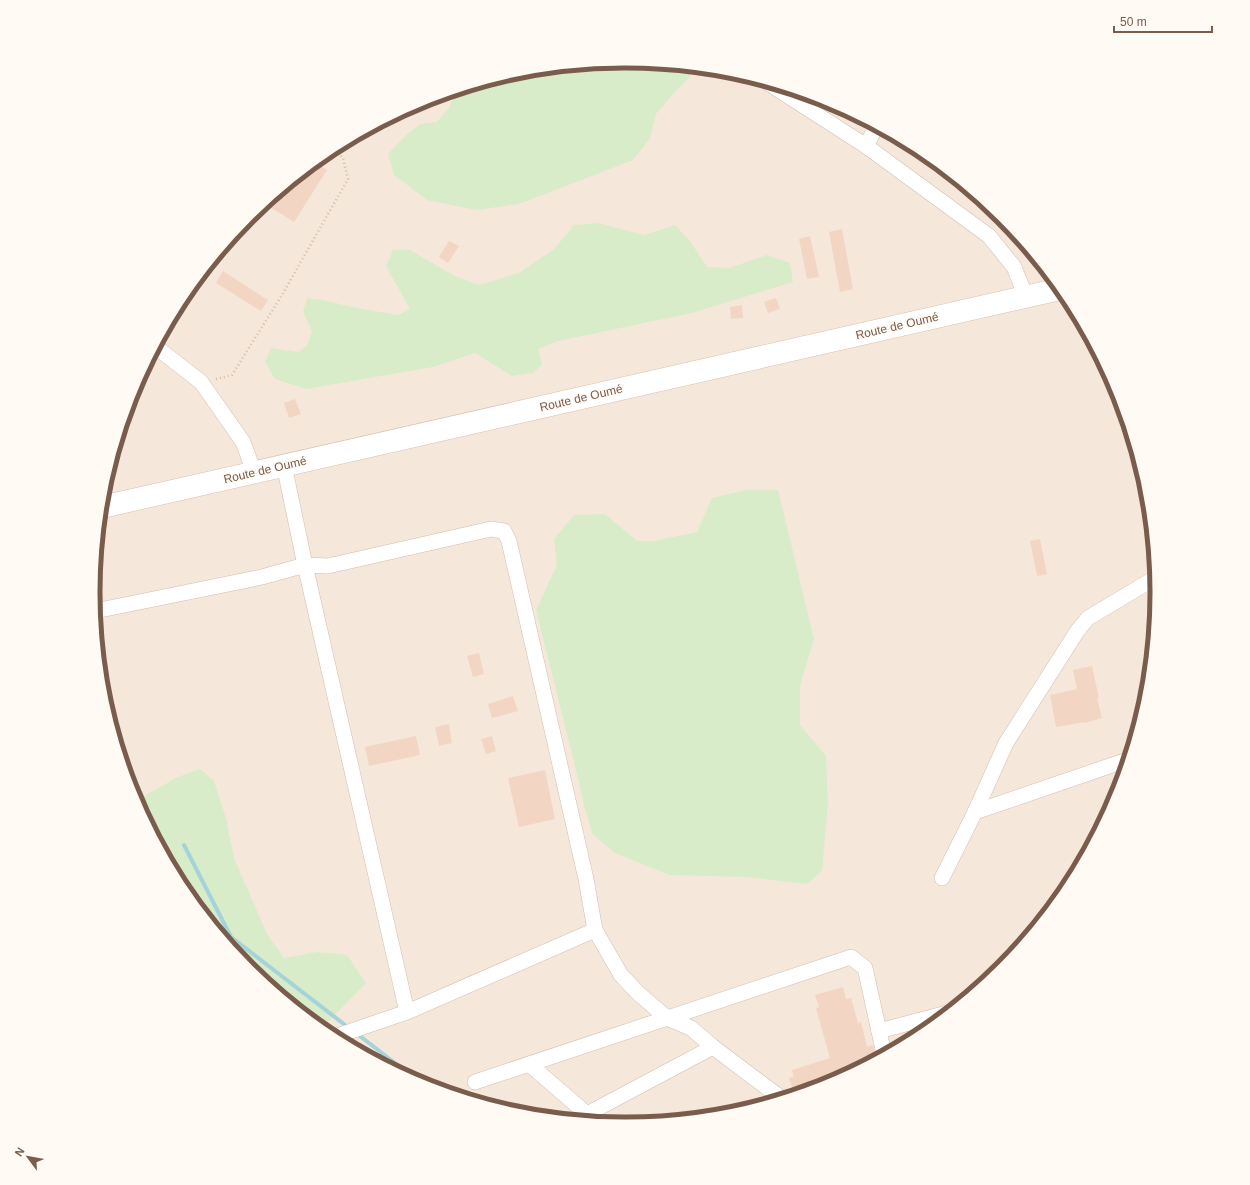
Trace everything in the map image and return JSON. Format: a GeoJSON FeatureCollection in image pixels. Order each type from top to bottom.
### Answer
{"type":"FeatureCollection","features":[{"type":"Feature","properties":{"kind":"main road","name":"Route de Oumé"},"geometry":{"type":"LineString","coordinates":[[108,506],[1054,291]]}},
{"type":"Feature","properties":{"kind":"street"},"geometry":{"type":"LineString","coordinates":[[783,93],[866,146],[989,236],[1014,267],[1026,297]]}},
{"type":"Feature","properties":{"kind":"street"},"geometry":{"type":"LineString","coordinates":[[866,146],[874,131]]}},
{"type":"Feature","properties":{"kind":"street"},"geometry":{"type":"LineString","coordinates":[[160,351],[202,382],[243,442],[254,472]]}},
{"type":"Feature","properties":{"kind":"street"},"geometry":{"type":"LineString","coordinates":[[284,465],[305,565],[407,1012]]}},
{"type":"Feature","properties":{"kind":"street"},"geometry":{"type":"LineString","coordinates":[[101,610],[262,577],[305,565],[328,566],[490,530],[504,531],[509,541],[586,879],[595,930],[621,974],[638,993],[668,1018],[692,1028],[713,1047],[776,1094]]}},
{"type":"Feature","properties":{"kind":"street"},"geometry":{"type":"LineString","coordinates":[[942,878],[975,812],[1006,743],[1078,630],[1088,618],[1149,581]]}},
{"type":"Feature","properties":{"kind":"street"},"geometry":{"type":"LineString","coordinates":[[975,812],[1122,762]]}},
{"type":"Feature","properties":{"kind":"street"},"geometry":{"type":"LineString","coordinates":[[342,1034],[407,1012],[595,930]]}},
{"type":"Feature","properties":{"kind":"street"},"geometry":{"type":"LineString","coordinates":[[475,1082],[852,957],[865,968],[883,1049]]}},
{"type":"Feature","properties":{"kind":"street"},"geometry":{"type":"LineString","coordinates":[[879,1031],[933,1017]]}},
{"type":"Feature","properties":{"kind":"street"},"geometry":{"type":"LineString","coordinates":[[594,1116],[713,1047]]}},
{"type":"Feature","properties":{"kind":"street"},"geometry":{"type":"LineString","coordinates":[[529,1064],[588,1116]]}},
{"type":"Feature","properties":{"kind":"path"},"geometry":{"type":"LineString","coordinates":[[202,382],[232,375],[282,295],[348,179],[342,158],[338,153]]}},
{"type":"Feature","properties":{"kind":"shaded area"},"geometry":{"type":"Polygon","coordinates":[[[591,69],[659,69],[693,72],[761,86],[794,96],[857,122],[887,138],[944,176],[971,198],[996,222],[1041,273],[1079,330],[1095,361],[1110,392],[1132,457],[1145,524],[1150,592],[1145,661],[1132,728],[1122,761],[1110,793],[1079,855],[1041,912],[1019,938],[971,987],[944,1009],[887,1047],[857,1063],[794,1089],[761,1099],[693,1113],[659,1116],[591,1116],[557,1113],[489,1099],[456,1089],[393,1063],[363,1047],[306,1009],[279,987],[254,963],[209,912],[171,855],[140,793],[118,728],[111,695],[105,661],[100,592],[105,524],[111,490],[118,457],[140,392],[171,330],[189,301],[209,273],[254,222],[279,198],[306,176],[363,138],[393,122],[456,96],[489,86],[557,72],[591,69]]]}},
{"type":"Feature","properties":{"kind":"green space"},"geometry":{"type":"Polygon","coordinates":[[[625,68],[690,72],[690,77],[656,114],[650,138],[633,160],[519,204],[477,210],[427,200],[394,175],[388,154],[406,135],[420,124],[437,122],[448,109],[454,97],[456,96],[489,86],[557,72],[625,68]]]}},
{"type":"Feature","properties":{"kind":"green space"},"geometry":{"type":"Polygon","coordinates":[[[598,223],[644,235],[675,225],[690,241],[707,267],[729,268],[767,255],[790,263],[793,282],[692,313],[558,341],[538,349],[542,364],[533,373],[512,376],[475,353],[433,367],[306,389],[275,379],[265,362],[271,348],[299,352],[307,345],[312,331],[303,312],[307,298],[398,315],[410,309],[386,266],[393,250],[410,250],[453,275],[479,285],[519,273],[554,249],[574,225],[598,223]]]}},
{"type":"Feature","properties":{"kind":"green space"},"geometry":{"type":"Polygon","coordinates":[[[746,490],[778,490],[814,639],[800,686],[800,725],[826,756],[828,804],[822,871],[807,884],[747,877],[669,875],[613,852],[592,833],[536,610],[557,565],[554,539],[574,515],[605,514],[637,541],[654,541],[697,532],[712,498],[746,490]]]}},
{"type":"Feature","properties":{"kind":"green space"},"geometry":{"type":"Polygon","coordinates":[[[200,769],[214,781],[226,818],[234,858],[267,934],[284,958],[317,952],[347,955],[366,983],[330,1020],[323,1021],[306,1009],[279,987],[254,963],[209,912],[189,884],[171,855],[143,799],[144,796],[178,777],[200,769]]]}},
{"type":"Feature","properties":{"kind":"building"},"geometry":{"type":"Polygon","coordinates":[[[320,166],[327,170],[294,222],[270,207],[320,166]]]}},
{"type":"Feature","properties":{"kind":"building"},"geometry":{"type":"Polygon","coordinates":[[[842,229],[853,289],[840,292],[829,232],[842,229]]]}},
{"type":"Feature","properties":{"kind":"building"},"geometry":{"type":"Polygon","coordinates":[[[810,236],[819,277],[807,279],[799,239],[810,236]]]}},
{"type":"Feature","properties":{"kind":"building"},"geometry":{"type":"Polygon","coordinates":[[[449,241],[459,246],[448,263],[439,257],[449,241]]]}},
{"type":"Feature","properties":{"kind":"building"},"geometry":{"type":"Polygon","coordinates":[[[223,271],[268,300],[261,311],[216,283],[223,271]]]}},
{"type":"Feature","properties":{"kind":"building"},"geometry":{"type":"Polygon","coordinates":[[[776,298],[780,309],[768,313],[764,302],[776,298]]]}},
{"type":"Feature","properties":{"kind":"building"},"geometry":{"type":"Polygon","coordinates":[[[742,305],[743,318],[731,319],[730,307],[742,305]]]}},
{"type":"Feature","properties":{"kind":"building"},"geometry":{"type":"Polygon","coordinates":[[[295,399],[301,414],[289,418],[284,403],[295,399]]]}},
{"type":"Feature","properties":{"kind":"building"},"geometry":{"type":"Polygon","coordinates":[[[1040,539],[1047,574],[1037,576],[1030,541],[1040,539]]]}},
{"type":"Feature","properties":{"kind":"building"},"geometry":{"type":"Polygon","coordinates":[[[479,653],[484,674],[473,677],[467,656],[479,653]]]}},
{"type":"Feature","properties":{"kind":"building"},"geometry":{"type":"Polygon","coordinates":[[[1092,666],[1102,718],[1085,723],[1056,727],[1050,695],[1077,689],[1073,670],[1092,666]]]}},
{"type":"Feature","properties":{"kind":"building"},"geometry":{"type":"Polygon","coordinates":[[[513,696],[518,711],[492,718],[488,704],[513,696]]]}},
{"type":"Feature","properties":{"kind":"building"},"geometry":{"type":"Polygon","coordinates":[[[449,724],[452,743],[439,746],[435,727],[449,724]]]}},
{"type":"Feature","properties":{"kind":"building"},"geometry":{"type":"Polygon","coordinates":[[[416,736],[420,755],[369,766],[365,747],[416,736]]]}},
{"type":"Feature","properties":{"kind":"building"},"geometry":{"type":"Polygon","coordinates":[[[492,736],[496,751],[486,754],[481,739],[492,736]]]}},
{"type":"Feature","properties":{"kind":"building"},"geometry":{"type":"Polygon","coordinates":[[[545,770],[555,819],[519,827],[508,778],[545,770]]]}},
{"type":"Feature","properties":{"kind":"building"},"geometry":{"type":"Polygon","coordinates":[[[843,987],[846,999],[851,998],[858,1023],[861,1022],[867,1047],[873,1045],[875,1053],[826,1077],[793,1089],[789,1078],[794,1077],[792,1070],[830,1058],[816,1008],[819,1007],[815,995],[843,987]]]}},
{"type":"Feature","properties":{"kind":"waterway"},"geometry":{"type":"LineString","coordinates":[[184,845],[231,937],[349,1028]]}},
{"type":"Feature","properties":{"kind":"waterway"},"geometry":{"type":"LineString","coordinates":[[356,1033],[397,1065]]}}]}
